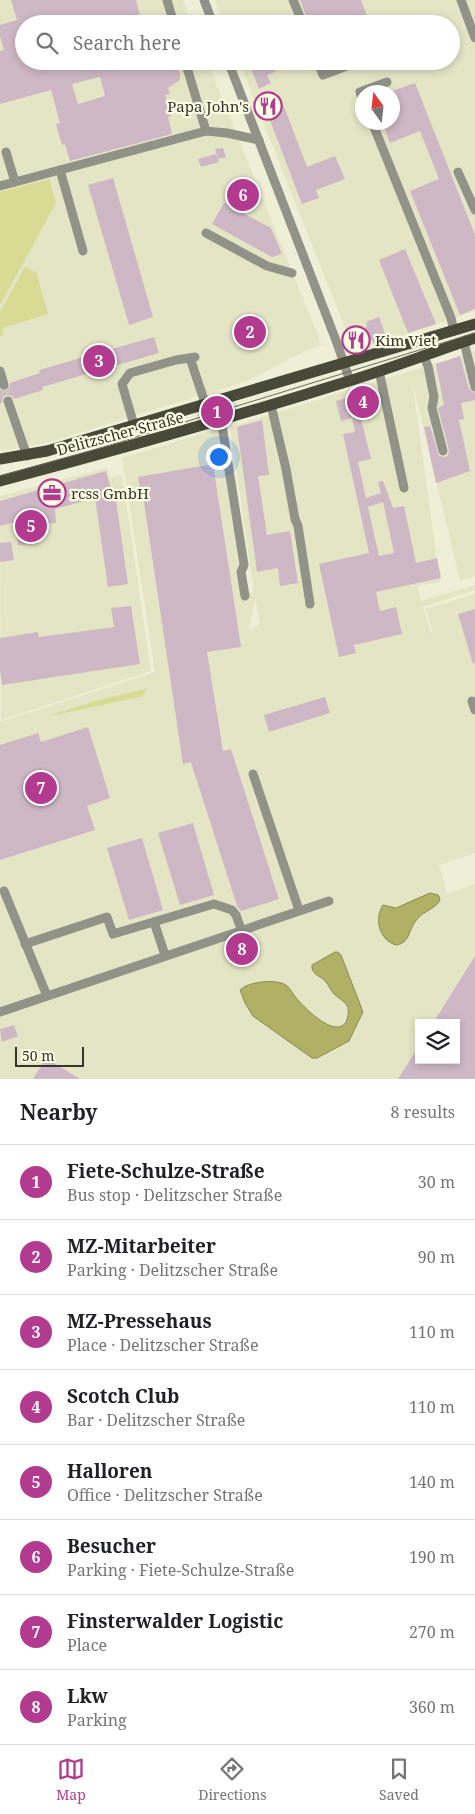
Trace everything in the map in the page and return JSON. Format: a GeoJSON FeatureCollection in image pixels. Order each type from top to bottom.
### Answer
{"type":"FeatureCollection","features":[{"type":"Feature","properties":{"kind":"main road","name":"Delitzscher Straße"},"geometry":{"type":"LineString","coordinates":[[0,459],[27,456],[475,324]]}},
{"type":"Feature","properties":{"kind":"main road","name":"Delitzscher Straße"},"geometry":{"type":"LineString","coordinates":[[0,481],[150,441],[271,405],[350,381],[469,340]]}},
{"type":"Feature","properties":{"kind":"street"},"geometry":{"type":"LineString","coordinates":[[167,0],[171,15]]}},
{"type":"Feature","properties":{"kind":"street"},"geometry":{"type":"LineString","coordinates":[[204,0],[210,15]]}},
{"type":"Feature","properties":{"kind":"street"},"geometry":{"type":"LineString","coordinates":[[293,0],[299,15]]}},
{"type":"Feature","properties":{"kind":"street"},"geometry":{"type":"LineString","coordinates":[[461,0],[475,38]]}},
{"type":"Feature","properties":{"kind":"street"},"geometry":{"type":"LineString","coordinates":[[188,70],[206,131]]}},
{"type":"Feature","properties":{"kind":"street"},"geometry":{"type":"LineString","coordinates":[[232,70],[350,381]]}},
{"type":"Feature","properties":{"kind":"street"},"geometry":{"type":"LineString","coordinates":[[321,70],[323,76],[338,70]]}},
{"type":"Feature","properties":{"kind":"street"},"geometry":{"type":"LineString","coordinates":[[379,85],[387,82]]}},
{"type":"Feature","properties":{"kind":"street"},"geometry":{"type":"LineString","coordinates":[[375,130],[451,318],[454,331]]}},
{"type":"Feature","properties":{"kind":"street"},"geometry":{"type":"LineString","coordinates":[[0,186],[206,131],[228,133],[259,140]]}},
{"type":"Feature","properties":{"kind":"street"},"geometry":{"type":"LineString","coordinates":[[6,152],[15,182]]}},
{"type":"Feature","properties":{"kind":"street"},"geometry":{"type":"LineString","coordinates":[[60,170],[83,251]]}},
{"type":"Feature","properties":{"kind":"street"},"geometry":{"type":"LineString","coordinates":[[458,172],[475,210]]}},
{"type":"Feature","properties":{"kind":"street"},"geometry":{"type":"LineString","coordinates":[[206,233],[267,266],[292,274]]}},
{"type":"Feature","properties":{"kind":"street"},"geometry":{"type":"LineString","coordinates":[[469,340],[475,387]]}},
{"type":"Feature","properties":{"kind":"street"},"geometry":{"type":"LineString","coordinates":[[423,355],[428,366],[434,397],[432,408],[443,451]]}},
{"type":"Feature","properties":{"kind":"street"},"geometry":{"type":"LineString","coordinates":[[134,425],[122,384],[130,373],[176,360],[192,358],[205,403]]}},
{"type":"Feature","properties":{"kind":"street"},"geometry":{"type":"LineString","coordinates":[[0,371],[4,385]]}},
{"type":"Feature","properties":{"kind":"street"},"geometry":{"type":"LineString","coordinates":[[379,371],[404,488]]}},
{"type":"Feature","properties":{"kind":"street"},"geometry":{"type":"LineString","coordinates":[[8,401],[27,456]]}},
{"type":"Feature","properties":{"kind":"street"},"geometry":{"type":"LineString","coordinates":[[271,405],[298,526],[310,604]]}},
{"type":"Feature","properties":{"kind":"street"},"geometry":{"type":"LineString","coordinates":[[221,419],[244,565],[241,572],[244,596]]}},
{"type":"Feature","properties":{"kind":"street"},"geometry":{"type":"LineString","coordinates":[[253,774],[299,910]]}},
{"type":"Feature","properties":{"kind":"street"},"geometry":{"type":"LineString","coordinates":[[4,891],[46,996]]}},
{"type":"Feature","properties":{"kind":"street"},"geometry":{"type":"LineString","coordinates":[[0,1012],[241,929],[329,901]]}},
{"type":"Feature","properties":{"kind":"street"},"geometry":{"type":"LineString","coordinates":[[25,944],[107,917],[113,934],[214,904],[232,910],[241,929]]}},
{"type":"Feature","properties":{"kind":"street"},"geometry":{"type":"LineString","coordinates":[[154,922],[165,955]]}},
{"type":"Feature","properties":{"kind":"shaded area"},"geometry":{"type":"Polygon","coordinates":[[[0,0],[183,0],[189,15],[15,15],[15,70],[211,70],[322,345],[305,351],[247,381],[49,442],[0,450],[0,0]]]}},
{"type":"Feature","properties":{"kind":"shaded area"},"geometry":{"type":"Polygon","coordinates":[[[215,0],[475,0],[475,311],[360,350],[353,348],[243,70],[460,70],[460,15],[221,15],[215,0]]]}},
{"type":"Feature","properties":{"kind":"shaded area"},"geometry":{"type":"Polygon","coordinates":[[[475,351],[475,576],[460,581],[412,380],[440,582],[417,586],[421,601],[475,585],[475,590],[423,607],[431,633],[433,633],[426,609],[475,594],[475,853],[439,865],[447,894],[475,884],[475,1079],[0,1079],[0,722],[155,672],[122,458],[218,429],[243,594],[254,592],[230,427],[475,351]],[[255,599],[249,628],[251,632],[251,629],[260,624],[255,599]]]}},
{"type":"Feature","properties":{"kind":"shaded area"},"geometry":{"type":"Polygon","coordinates":[[[107,468],[110,478],[122,475],[151,671],[1,720],[0,496],[107,468]]]}},
{"type":"Feature","properties":{"kind":"shaded area"},"geometry":{"type":"Polygon","coordinates":[[[430,893],[438,895],[440,898],[439,902],[418,919],[404,942],[396,945],[386,939],[382,934],[379,922],[380,911],[383,905],[396,908],[430,893]]]}},
{"type":"Feature","properties":{"kind":"shaded area"},"geometry":{"type":"Polygon","coordinates":[[[335,952],[341,955],[363,1012],[349,1041],[317,1058],[312,1058],[253,1016],[240,990],[248,985],[261,982],[280,982],[289,987],[298,1000],[318,1019],[334,1027],[341,1026],[347,1020],[348,1007],[334,994],[323,979],[314,973],[312,968],[312,965],[335,952]]]}},
{"type":"Feature","properties":{"kind":"green space"},"geometry":{"type":"Polygon","coordinates":[[[49,179],[56,203],[0,305],[0,192],[49,179]]]}},
{"type":"Feature","properties":{"kind":"green space"},"geometry":{"type":"Polygon","coordinates":[[[25,267],[36,272],[48,314],[2,328],[4,334],[0,336],[0,312],[25,267]]]}},
{"type":"Feature","properties":{"kind":"green space"},"geometry":{"type":"Polygon","coordinates":[[[146,689],[145,694],[140,697],[45,717],[98,700],[146,689]]]}},
{"type":"Feature","properties":{"kind":"building"},"geometry":{"type":"Polygon","coordinates":[[[11,0],[136,0],[140,15],[16,15],[11,0]]]}},
{"type":"Feature","properties":{"kind":"building"},"geometry":{"type":"Polygon","coordinates":[[[300,0],[361,0],[367,15],[306,15],[300,0]]]}},
{"type":"Feature","properties":{"kind":"building"},"geometry":{"type":"Polygon","coordinates":[[[15,21],[15,70],[178,70],[180,80],[168,88],[170,94],[165,95],[171,116],[168,117],[172,134],[70,161],[65,144],[62,145],[56,124],[60,123],[51,90],[0,104],[0,51],[4,50],[0,36],[0,25],[15,21]],[[100,77],[72,84],[78,104],[105,96],[100,77]]]}},
{"type":"Feature","properties":{"kind":"building"},"geometry":{"type":"Polygon","coordinates":[[[252,70],[276,70],[267,75],[271,83],[259,89],[252,70]]]}},
{"type":"Feature","properties":{"kind":"building"},"geometry":{"type":"Polygon","coordinates":[[[415,83],[475,235],[475,309],[460,315],[410,191],[439,179],[420,131],[390,143],[385,130],[400,130],[400,88],[415,83]]]}},
{"type":"Feature","properties":{"kind":"building"},"geometry":{"type":"Polygon","coordinates":[[[280,96],[307,167],[335,156],[345,179],[316,190],[319,198],[302,204],[263,102],[280,96]]]}},
{"type":"Feature","properties":{"kind":"building"},"geometry":{"type":"Polygon","coordinates":[[[223,148],[226,157],[218,159],[215,149],[223,148]]]}},
{"type":"Feature","properties":{"kind":"building"},"geometry":{"type":"Polygon","coordinates":[[[216,154],[219,162],[201,167],[198,159],[216,154]]]}},
{"type":"Feature","properties":{"kind":"building"},"geometry":{"type":"Polygon","coordinates":[[[113,178],[153,317],[129,325],[88,185],[113,178]]]}},
{"type":"Feature","properties":{"kind":"building"},"geometry":{"type":"Polygon","coordinates":[[[224,203],[271,228],[282,254],[272,257],[212,224],[224,203]]]}},
{"type":"Feature","properties":{"kind":"building"},"geometry":{"type":"Polygon","coordinates":[[[405,249],[436,324],[408,333],[379,260],[405,249]]]}},
{"type":"Feature","properties":{"kind":"building"},"geometry":{"type":"Polygon","coordinates":[[[379,317],[387,339],[374,344],[372,340],[353,347],[348,334],[367,327],[366,322],[379,317]]]}},
{"type":"Feature","properties":{"kind":"building"},"geometry":{"type":"Polygon","coordinates":[[[154,337],[159,353],[42,387],[43,390],[14,399],[12,396],[6,395],[3,397],[2,403],[0,403],[0,390],[6,391],[10,387],[10,383],[40,373],[39,370],[154,337]]]}},
{"type":"Feature","properties":{"kind":"building"},"geometry":{"type":"Polygon","coordinates":[[[460,356],[469,389],[475,393],[475,400],[461,403],[464,419],[459,420],[470,471],[436,483],[424,427],[430,426],[439,456],[445,457],[448,455],[449,450],[438,408],[444,405],[436,364],[460,356]]]}},
{"type":"Feature","properties":{"kind":"building"},"geometry":{"type":"Polygon","coordinates":[[[375,390],[379,410],[365,414],[361,419],[371,459],[358,462],[366,498],[381,493],[378,482],[383,481],[393,508],[404,506],[416,563],[437,558],[441,578],[376,592],[380,611],[396,607],[402,634],[354,645],[356,653],[339,657],[319,564],[369,553],[343,434],[355,432],[352,418],[341,421],[336,401],[375,390]],[[383,502],[368,507],[379,556],[394,553],[383,502]]]}},
{"type":"Feature","properties":{"kind":"building"},"geometry":{"type":"Polygon","coordinates":[[[262,420],[269,475],[258,476],[267,535],[290,531],[298,583],[280,586],[278,568],[257,572],[237,427],[262,420]]]}},
{"type":"Feature","properties":{"kind":"building"},"geometry":{"type":"Polygon","coordinates":[[[213,464],[241,647],[207,652],[223,751],[231,749],[279,899],[241,911],[237,906],[191,762],[183,764],[142,489],[140,489],[138,477],[213,464]]]}},
{"type":"Feature","properties":{"kind":"building"},"geometry":{"type":"Polygon","coordinates":[[[106,471],[114,500],[116,500],[128,584],[108,587],[95,498],[55,509],[56,523],[36,524],[38,544],[18,545],[15,522],[0,526],[0,501],[106,471]]]}},
{"type":"Feature","properties":{"kind":"building"},"geometry":{"type":"Polygon","coordinates":[[[11,542],[14,560],[0,562],[0,543],[11,542]]]}},
{"type":"Feature","properties":{"kind":"building"},"geometry":{"type":"Polygon","coordinates":[[[131,606],[140,664],[2,685],[0,638],[38,632],[39,637],[114,627],[111,608],[131,606]]]}},
{"type":"Feature","properties":{"kind":"building"},"geometry":{"type":"Polygon","coordinates":[[[475,609],[475,663],[473,664],[458,614],[475,609]]]}},
{"type":"Feature","properties":{"kind":"building"},"geometry":{"type":"Polygon","coordinates":[[[325,697],[330,713],[269,732],[264,715],[325,697]]]}},
{"type":"Feature","properties":{"kind":"building"},"geometry":{"type":"Polygon","coordinates":[[[88,727],[110,798],[87,806],[95,830],[0,860],[0,745],[38,733],[41,742],[88,727]]]}},
{"type":"Feature","properties":{"kind":"building"},"geometry":{"type":"Polygon","coordinates":[[[193,823],[214,895],[180,905],[158,833],[193,823]]]}},
{"type":"Feature","properties":{"kind":"building"},"geometry":{"type":"Polygon","coordinates":[[[142,838],[163,910],[129,920],[107,848],[142,838]]]}},
{"type":"Feature","properties":{"kind":"building"},"geometry":{"type":"Polygon","coordinates":[[[475,956],[475,1079],[398,1079],[415,1052],[415,1064],[460,1064],[460,1019],[436,1019],[475,956]]]}},
{"type":"Feature","properties":{"kind":"building"},"geometry":{"type":"Polygon","coordinates":[[[14,1025],[18,1036],[2,1042],[0,1029],[14,1025]]]}},
{"type":"Feature","properties":{"kind":"building"},"geometry":{"type":"Polygon","coordinates":[[[46,1058],[80,1079],[33,1079],[46,1058]]]}},
{"type":"Feature","properties":{"kind":"tunnel"},"geometry":{"type":"LineString","coordinates":[[4,385],[8,401]]}},
{"type":"Feature","properties":{"kind":"tram line"},"geometry":{"type":"LineString","coordinates":[[0,476],[100,448],[475,333]]}},
{"type":"Feature","properties":{"kind":"place","name":"Papa John's"},"geometry":{"type":"Point","coordinates":[268,106]}},
{"type":"Feature","properties":{"kind":"place","name":"Besucher"},"geometry":{"type":"Point","coordinates":[243,195]}},
{"type":"Feature","properties":{"kind":"place","name":"MZ-Mitarbeiter"},"geometry":{"type":"Point","coordinates":[250,332]}},
{"type":"Feature","properties":{"kind":"place","name":"Kim Viet"},"geometry":{"type":"Point","coordinates":[356,340]}},
{"type":"Feature","properties":{"kind":"place","name":"MZ-Pressehaus"},"geometry":{"type":"Point","coordinates":[99,361]}},
{"type":"Feature","properties":{"kind":"place","name":"Scotch Club"},"geometry":{"type":"Point","coordinates":[363,402]}},
{"type":"Feature","properties":{"kind":"place","name":"Fiete-Schulze-Straße"},"geometry":{"type":"Point","coordinates":[217,412]}},
{"type":"Feature","properties":{"kind":"place","name":"rcss GmbH"},"geometry":{"type":"Point","coordinates":[52,493]}},
{"type":"Feature","properties":{"kind":"place","name":"Halloren"},"geometry":{"type":"Point","coordinates":[31,526]}},
{"type":"Feature","properties":{"kind":"place","name":"Finsterwalder Logistic"},"geometry":{"type":"Point","coordinates":[41,788]}},
{"type":"Feature","properties":{"kind":"place","name":"Lkw"},"geometry":{"type":"Point","coordinates":[242,949]}}]}
